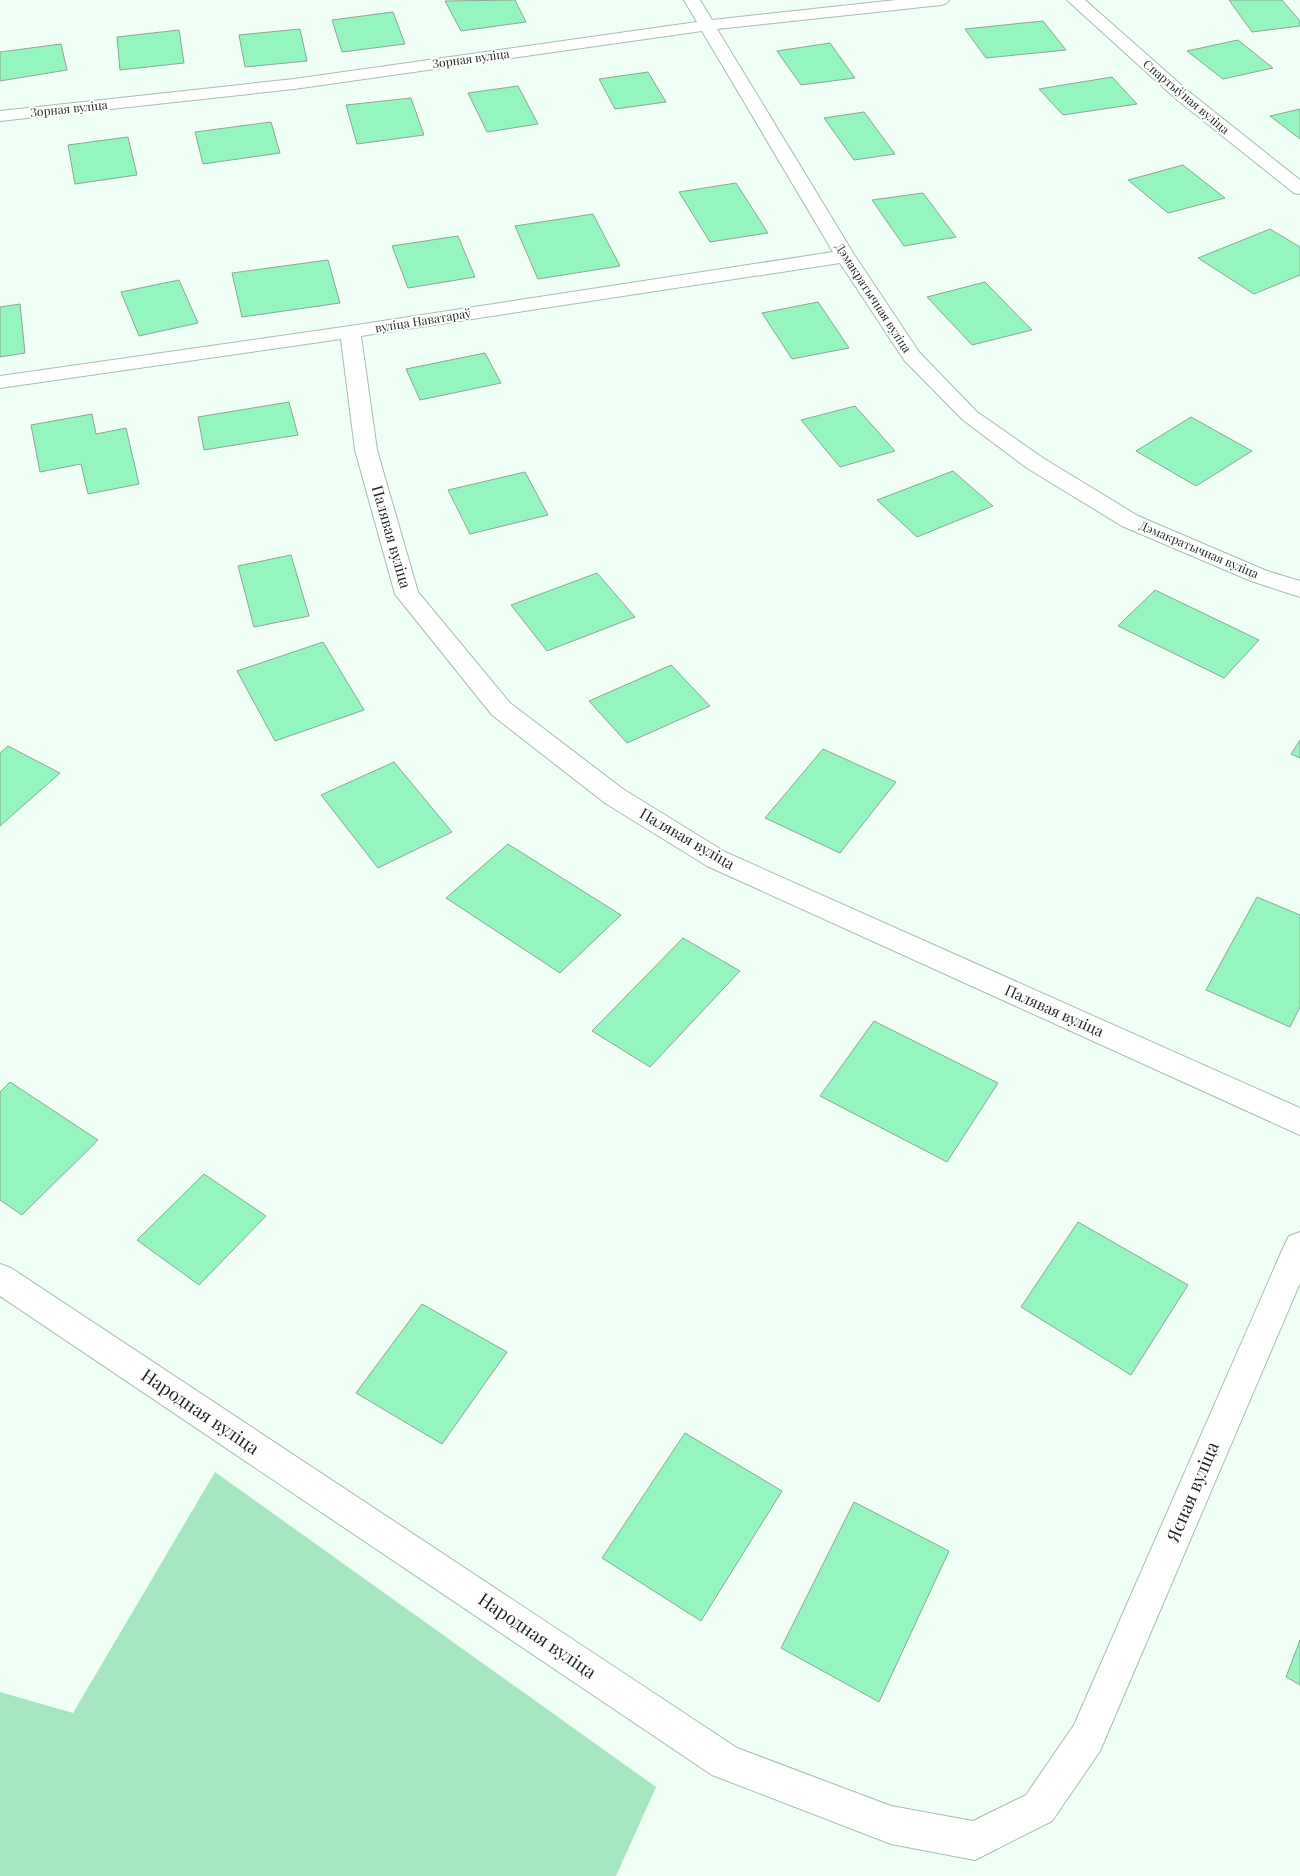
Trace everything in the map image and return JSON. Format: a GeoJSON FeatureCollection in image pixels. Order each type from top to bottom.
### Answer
{"type":"FeatureCollection","features":[{"type":"Feature","properties":{"kind":"street","name":"Дэмакратычная вуліца"},"geometry":{"type":"LineString","coordinates":[[692,0],[845,256],[911,356],[970,416],[1035,463],[1130,521],[1260,576],[1300,589]]}},
{"type":"Feature","properties":{"kind":"street","name":"Зорная вуліца"},"geometry":{"type":"LineString","coordinates":[[0,116],[294,84],[708,25],[941,0]]}},
{"type":"Feature","properties":{"kind":"street","name":"Спартыўная вуліца"},"geometry":{"type":"LineString","coordinates":[[1075,0],[1182,95],[1300,189]]}},
{"type":"Feature","properties":{"kind":"street","name":"вуліца Наватараў"},"geometry":{"type":"LineString","coordinates":[[0,382],[350,332],[845,256]]}},
{"type":"Feature","properties":{"kind":"street","name":"Палявая вуліца"},"geometry":{"type":"LineString","coordinates":[[350,332],[366,450],[407,594],[501,709],[614,796],[716,859],[1300,1122]]}},
{"type":"Feature","properties":{"kind":"street","name":"Ясная вуліца"},"geometry":{"type":"LineString","coordinates":[[1087,1738],[1300,1246]]}},
{"type":"Feature","properties":{"kind":"street","name":"Народная вуліца"},"geometry":{"type":"LineString","coordinates":[[0,1278],[725,1762],[891,1825],[975,1842],[1039,1808],[1087,1738]]}},
{"type":"Feature","properties":{"kind":"green space"},"geometry":{"type":"Polygon","coordinates":[[[215,1472],[656,1787],[616,1876],[0,1876],[0,1692],[73,1713],[215,1472]]]}},
{"type":"Feature","properties":{"kind":"building"},"geometry":{"type":"Polygon","coordinates":[[[515,0],[526,22],[461,31],[445,1],[515,0]]]}},
{"type":"Feature","properties":{"kind":"building"},"geometry":{"type":"Polygon","coordinates":[[[1229,0],[1282,0],[1300,21],[1300,26],[1252,32],[1229,0]]]}},
{"type":"Feature","properties":{"kind":"building"},"geometry":{"type":"Polygon","coordinates":[[[393,12],[405,44],[342,52],[332,20],[393,12]]]}},
{"type":"Feature","properties":{"kind":"building"},"geometry":{"type":"Polygon","coordinates":[[[1043,21],[1066,50],[986,58],[965,29],[1043,21]]]}},
{"type":"Feature","properties":{"kind":"building"},"geometry":{"type":"Polygon","coordinates":[[[300,29],[307,61],[245,67],[239,35],[300,29]]]}},
{"type":"Feature","properties":{"kind":"building"},"geometry":{"type":"Polygon","coordinates":[[[179,30],[184,63],[120,70],[117,37],[179,30]]]}},
{"type":"Feature","properties":{"kind":"building"},"geometry":{"type":"Polygon","coordinates":[[[1238,40],[1273,68],[1223,79],[1187,51],[1238,40]]]}},
{"type":"Feature","properties":{"kind":"building"},"geometry":{"type":"Polygon","coordinates":[[[830,43],[855,78],[801,85],[777,51],[830,43]]]}},
{"type":"Feature","properties":{"kind":"building"},"geometry":{"type":"Polygon","coordinates":[[[61,44],[67,70],[0,81],[0,52],[61,44]]]}},
{"type":"Feature","properties":{"kind":"building"},"geometry":{"type":"Polygon","coordinates":[[[648,72],[666,102],[615,109],[599,79],[648,72]]]}},
{"type":"Feature","properties":{"kind":"building"},"geometry":{"type":"Polygon","coordinates":[[[1112,77],[1137,104],[1063,115],[1039,89],[1112,77]]]}},
{"type":"Feature","properties":{"kind":"building"},"geometry":{"type":"Polygon","coordinates":[[[518,86],[538,124],[487,132],[468,93],[518,86]]]}},
{"type":"Feature","properties":{"kind":"building"},"geometry":{"type":"Polygon","coordinates":[[[411,98],[424,135],[357,144],[346,105],[411,98]]]}},
{"type":"Feature","properties":{"kind":"building"},"geometry":{"type":"Polygon","coordinates":[[[1300,109],[1300,139],[1270,116],[1300,109]]]}},
{"type":"Feature","properties":{"kind":"building"},"geometry":{"type":"Polygon","coordinates":[[[864,112],[895,154],[854,160],[824,118],[864,112]]]}},
{"type":"Feature","properties":{"kind":"building"},"geometry":{"type":"Polygon","coordinates":[[[271,122],[280,153],[203,164],[195,132],[271,122]]]}},
{"type":"Feature","properties":{"kind":"building"},"geometry":{"type":"Polygon","coordinates":[[[128,137],[137,175],[75,184],[68,145],[128,137]]]}},
{"type":"Feature","properties":{"kind":"building"},"geometry":{"type":"Polygon","coordinates":[[[1183,165],[1225,198],[1168,213],[1128,180],[1183,165]]]}},
{"type":"Feature","properties":{"kind":"building"},"geometry":{"type":"Polygon","coordinates":[[[736,183],[768,233],[710,242],[679,192],[736,183]]]}},
{"type":"Feature","properties":{"kind":"building"},"geometry":{"type":"Polygon","coordinates":[[[923,193],[956,237],[904,246],[872,200],[923,193]]]}},
{"type":"Feature","properties":{"kind":"building"},"geometry":{"type":"Polygon","coordinates":[[[593,214],[620,266],[538,279],[515,226],[593,214]]]}},
{"type":"Feature","properties":{"kind":"building"},"geometry":{"type":"Polygon","coordinates":[[[1270,229],[1300,247],[1300,275],[1254,294],[1198,258],[1270,229]]]}},
{"type":"Feature","properties":{"kind":"building"},"geometry":{"type":"Polygon","coordinates":[[[458,236],[475,277],[408,288],[392,246],[458,236]]]}},
{"type":"Feature","properties":{"kind":"building"},"geometry":{"type":"Polygon","coordinates":[[[328,260],[340,303],[242,317],[232,273],[328,260]]]}},
{"type":"Feature","properties":{"kind":"building"},"geometry":{"type":"Polygon","coordinates":[[[179,280],[198,323],[139,336],[121,292],[179,280]]]}},
{"type":"Feature","properties":{"kind":"building"},"geometry":{"type":"Polygon","coordinates":[[[985,282],[1032,330],[972,345],[927,297],[985,282]]]}},
{"type":"Feature","properties":{"kind":"building"},"geometry":{"type":"Polygon","coordinates":[[[818,302],[849,348],[792,359],[762,313],[818,302]]]}},
{"type":"Feature","properties":{"kind":"building"},"geometry":{"type":"Polygon","coordinates":[[[20,304],[25,353],[0,357],[0,307],[20,304]]]}},
{"type":"Feature","properties":{"kind":"building"},"geometry":{"type":"Polygon","coordinates":[[[485,353],[501,383],[420,400],[406,369],[485,353]]]}},
{"type":"Feature","properties":{"kind":"building"},"geometry":{"type":"Polygon","coordinates":[[[289,402],[298,435],[204,450],[198,417],[289,402]]]}},
{"type":"Feature","properties":{"kind":"building"},"geometry":{"type":"Polygon","coordinates":[[[855,406],[895,451],[840,467],[801,420],[855,406]]]}},
{"type":"Feature","properties":{"kind":"building"},"geometry":{"type":"Polygon","coordinates":[[[92,414],[96,434],[126,428],[139,484],[88,494],[81,464],[40,472],[31,425],[92,414]]]}},
{"type":"Feature","properties":{"kind":"building"},"geometry":{"type":"Polygon","coordinates":[[[1191,417],[1252,451],[1196,486],[1136,451],[1191,417]]]}},
{"type":"Feature","properties":{"kind":"building"},"geometry":{"type":"Polygon","coordinates":[[[953,471],[993,506],[917,537],[877,500],[953,471]]]}},
{"type":"Feature","properties":{"kind":"building"},"geometry":{"type":"Polygon","coordinates":[[[525,472],[548,515],[470,534],[448,490],[525,472]]]}},
{"type":"Feature","properties":{"kind":"building"},"geometry":{"type":"Polygon","coordinates":[[[291,555],[309,616],[254,627],[238,566],[291,555]]]}},
{"type":"Feature","properties":{"kind":"building"},"geometry":{"type":"Polygon","coordinates":[[[597,573],[635,617],[547,651],[511,605],[597,573]]]}},
{"type":"Feature","properties":{"kind":"building"},"geometry":{"type":"Polygon","coordinates":[[[1155,590],[1259,640],[1224,678],[1118,626],[1155,590]]]}},
{"type":"Feature","properties":{"kind":"building"},"geometry":{"type":"Polygon","coordinates":[[[323,642],[364,710],[275,741],[237,671],[323,642]]]}},
{"type":"Feature","properties":{"kind":"building"},"geometry":{"type":"Polygon","coordinates":[[[671,665],[710,706],[627,743],[589,701],[671,665]]]}},
{"type":"Feature","properties":{"kind":"building"},"geometry":{"type":"Polygon","coordinates":[[[1300,740],[1300,758],[1291,754],[1300,740]]]}},
{"type":"Feature","properties":{"kind":"building"},"geometry":{"type":"Polygon","coordinates":[[[8,746],[60,773],[0,826],[0,753],[8,746]]]}},
{"type":"Feature","properties":{"kind":"building"},"geometry":{"type":"Polygon","coordinates":[[[823,749],[896,782],[840,853],[765,818],[823,749]]]}},
{"type":"Feature","properties":{"kind":"building"},"geometry":{"type":"Polygon","coordinates":[[[394,762],[452,832],[378,868],[321,795],[394,762]]]}},
{"type":"Feature","properties":{"kind":"building"},"geometry":{"type":"Polygon","coordinates":[[[508,844],[621,915],[560,973],[446,898],[508,844]]]}},
{"type":"Feature","properties":{"kind":"building"},"geometry":{"type":"Polygon","coordinates":[[[1257,897],[1300,915],[1300,1007],[1290,1027],[1206,990],[1257,897]]]}},
{"type":"Feature","properties":{"kind":"building"},"geometry":{"type":"Polygon","coordinates":[[[683,938],[740,971],[650,1067],[592,1031],[683,938]]]}},
{"type":"Feature","properties":{"kind":"building"},"geometry":{"type":"Polygon","coordinates":[[[874,1021],[998,1083],[947,1162],[820,1096],[874,1021]]]}},
{"type":"Feature","properties":{"kind":"building"},"geometry":{"type":"Polygon","coordinates":[[[10,1082],[98,1140],[22,1215],[0,1200],[0,1092],[10,1082]]]}},
{"type":"Feature","properties":{"kind":"building"},"geometry":{"type":"Polygon","coordinates":[[[204,1174],[266,1216],[199,1285],[137,1240],[204,1174]]]}},
{"type":"Feature","properties":{"kind":"building"},"geometry":{"type":"Polygon","coordinates":[[[1078,1222],[1188,1285],[1131,1375],[1021,1307],[1078,1222]]]}},
{"type":"Feature","properties":{"kind":"building"},"geometry":{"type":"Polygon","coordinates":[[[422,1304],[507,1352],[442,1444],[356,1393],[422,1304]]]}},
{"type":"Feature","properties":{"kind":"building"},"geometry":{"type":"Polygon","coordinates":[[[685,1433],[782,1491],[701,1621],[602,1558],[685,1433]]]}},
{"type":"Feature","properties":{"kind":"building"},"geometry":{"type":"Polygon","coordinates":[[[854,1502],[949,1551],[879,1702],[781,1648],[854,1502]]]}},
{"type":"Feature","properties":{"kind":"building"},"geometry":{"type":"Polygon","coordinates":[[[1300,1640],[1300,1685],[1286,1677],[1300,1640]]]}}]}
